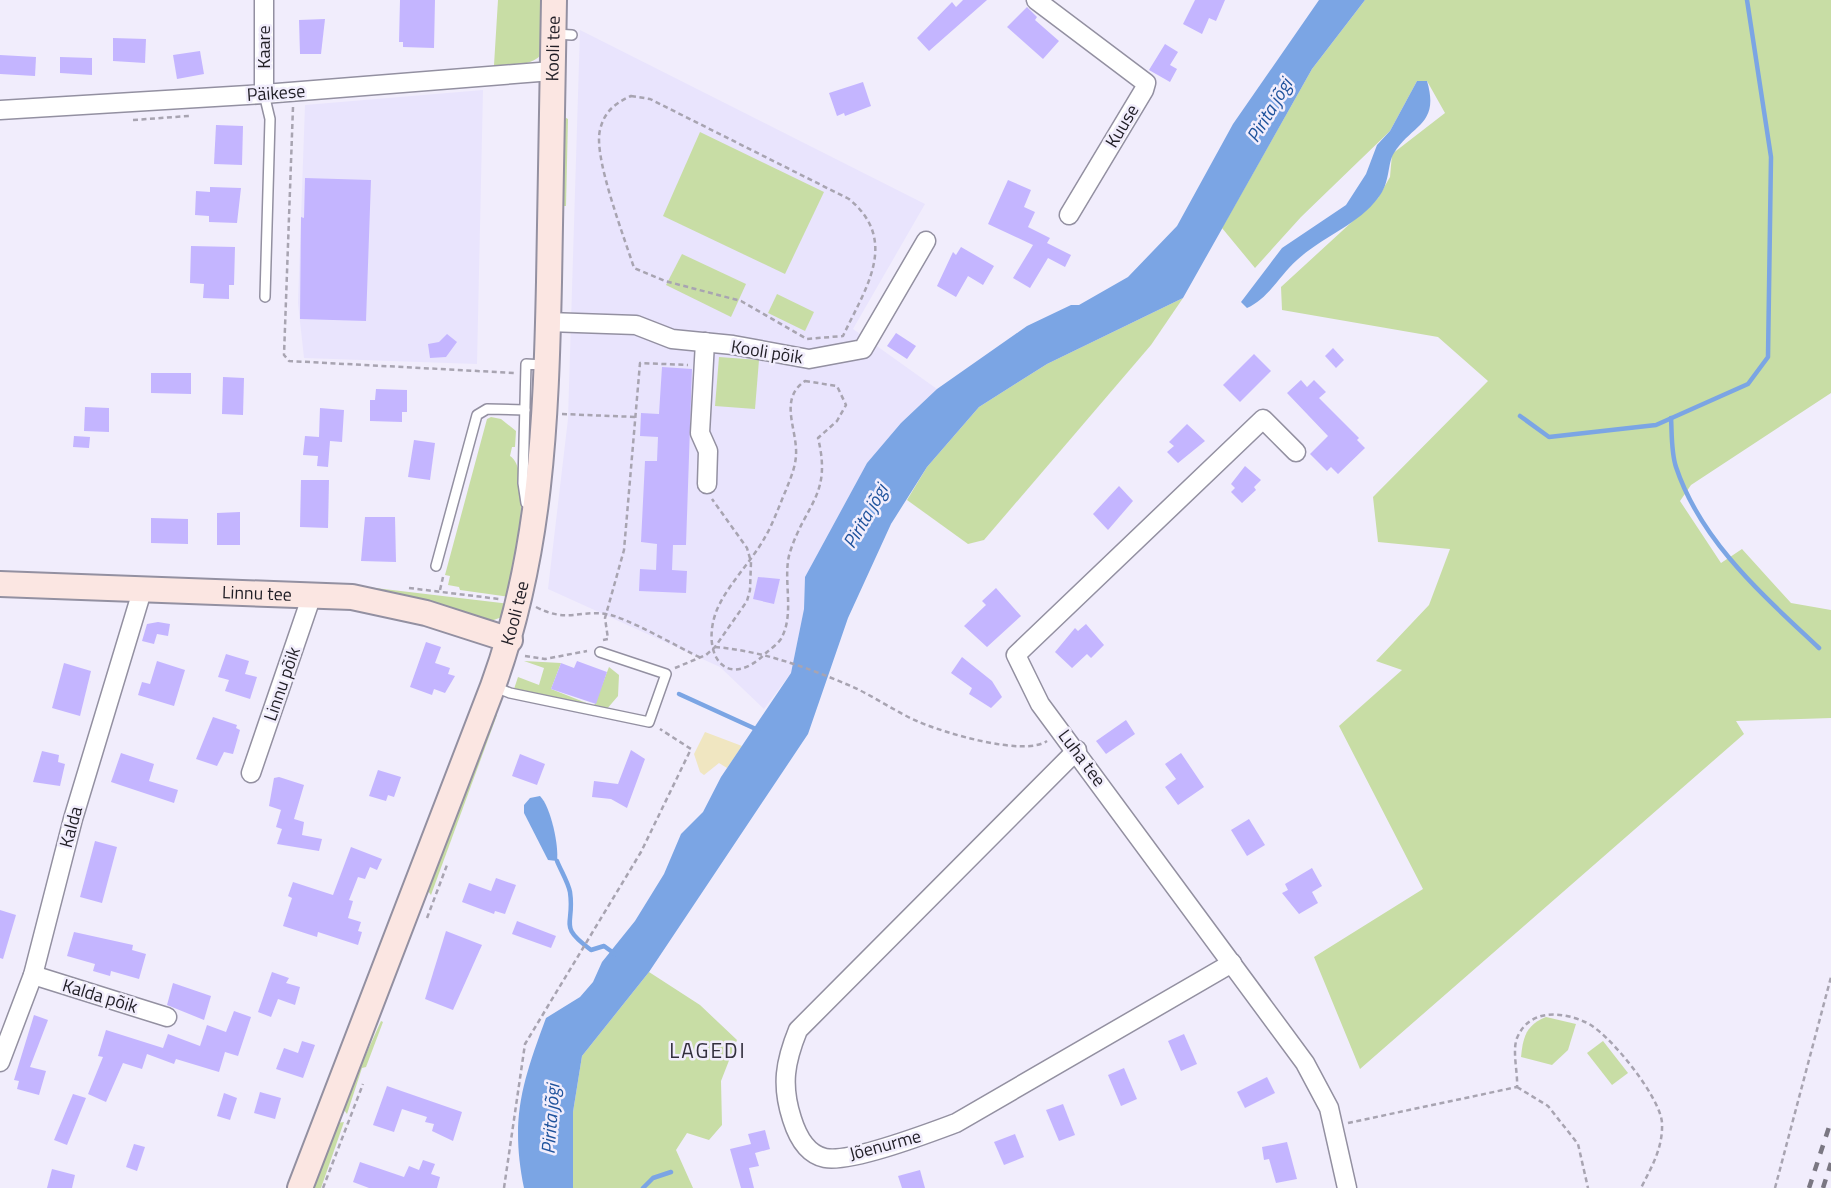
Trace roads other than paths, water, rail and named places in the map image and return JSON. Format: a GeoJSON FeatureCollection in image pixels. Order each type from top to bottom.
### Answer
{"type":"FeatureCollection","features":[{"type":"Feature","properties":{"kind":"street","name":"Kaare"},"geometry":{"type":"LineString","coordinates":[[264,0],[264,94]]}},
{"type":"Feature","properties":{"kind":"street","name":"Kooli tee"},"geometry":{"type":"LineString","coordinates":[[300,1188],[494,686],[516,648],[537,513],[536,369],[548,322],[552,71],[562,34],[554,0]]}},
{"type":"Feature","properties":{"kind":"street","name":"Kuuse"},"geometry":{"type":"LineString","coordinates":[[1036,0],[1146,83],[1069,215]]}},
{"type":"Feature","properties":{"kind":"street","name":"Päikese"},"geometry":{"type":"LineString","coordinates":[[0,110],[264,94],[552,71]]}},
{"type":"Feature","properties":{"kind":"street","name":"Kooli põik"},"geometry":{"type":"LineString","coordinates":[[548,322],[636,325],[673,339],[808,359],[863,349],[926,241]]}},
{"type":"Feature","properties":{"kind":"street"},"geometry":{"type":"LineString","coordinates":[[705,342],[700,433],[708,451],[707,484]]}},
{"type":"Feature","properties":{"kind":"street","name":"Luha tee"},"geometry":{"type":"LineString","coordinates":[[1296,452],[1263,419],[1016,655],[1040,704],[1077,750],[1305,1063],[1329,1108],[1347,1188]]}},
{"type":"Feature","properties":{"kind":"street","name":"Linnu tee"},"geometry":{"type":"LineString","coordinates":[[0,584],[352,597],[426,612],[516,648]]}},
{"type":"Feature","properties":{"kind":"street","name":"Kalda"},"geometry":{"type":"LineString","coordinates":[[0,1062],[33,975],[72,819],[142,591]]}},
{"type":"Feature","properties":{"kind":"street","name":"Linnu põik"},"geometry":{"type":"LineString","coordinates":[[251,773],[312,594]]}},
{"type":"Feature","properties":{"kind":"street","name":"Jõenurme"},"geometry":{"type":"LineString","coordinates":[[1077,750],[798,1030],[786,1060],[784,1084],[796,1131],[809,1150],[827,1158],[844,1157],[917,1138],[956,1123],[1232,963]]}},
{"type":"Feature","properties":{"kind":"street","name":"Kalda põik"},"geometry":{"type":"LineString","coordinates":[[33,975],[167,1017]]}},
{"type":"Feature","properties":{"kind":"lane"},"geometry":{"type":"LineString","coordinates":[[264,94],[270,119],[265,297]]}},
{"type":"Feature","properties":{"kind":"lane"},"geometry":{"type":"LineString","coordinates":[[531,547],[523,483],[525,410],[536,369]]}},
{"type":"Feature","properties":{"kind":"lane"},"geometry":{"type":"LineString","coordinates":[[436,566],[477,415],[487,409],[525,410]]}},
{"type":"Feature","properties":{"kind":"lane"},"geometry":{"type":"LineString","coordinates":[[494,686],[510,693],[649,722],[666,674],[598,652]]}},
{"type":"Feature","properties":{"kind":"lane"},"geometry":{"type":"LineString","coordinates":[[387,968],[388,993]]}},
{"type":"Feature","properties":{"kind":"lane"},"geometry":{"type":"LineString","coordinates":[[350,1061],[364,1050],[377,1019]]}},
{"type":"Feature","properties":{"kind":"lane"},"geometry":{"type":"LineString","coordinates":[[289,1188],[308,1142],[323,1130]]}},
{"type":"Feature","properties":{"kind":"water","name":"Pirita jõgi"},"geometry":{"type":"Polygon","coordinates":[[[1319,0],[1365,0],[1312,69],[1183,298],[1047,364],[979,407],[927,467],[891,524],[848,618],[808,734],[649,972],[582,1056],[573,1112],[573,1188],[524,1188],[518,1121],[530,1062],[546,1018],[580,997],[593,982],[602,962],[635,921],[664,874],[681,834],[703,812],[721,777],[791,673],[804,609],[805,577],[867,463],[901,423],[937,389],[1027,326],[1071,305],[1079,305],[1128,277],[1177,226],[1233,124],[1319,0]]]}},
{"type":"Feature","properties":{"kind":"water"},"geometry":{"type":"Polygon","coordinates":[[[1417,81],[1427,81],[1430,107],[1422,123],[1394,153],[1385,186],[1378,198],[1360,216],[1297,260],[1268,293],[1247,308],[1241,302],[1282,248],[1346,205],[1366,174],[1377,145],[1390,131],[1417,81]]]}},
{"type":"Feature","properties":{"kind":"water"},"geometry":{"type":"Polygon","coordinates":[[[540,796],[548,809],[553,827],[557,861],[548,860],[524,813],[524,805],[530,798],[540,796]]]}},
{"type":"Feature","properties":{"kind":"waterway"},"geometry":{"type":"LineString","coordinates":[[1520,416],[1549,437],[1656,425],[1748,384],[1768,357],[1771,157],[1747,0]]}},
{"type":"Feature","properties":{"kind":"waterway"},"geometry":{"type":"LineString","coordinates":[[1671,418],[1672,449],[1676,467],[1701,520],[1756,588],[1819,648]]}},
{"type":"Feature","properties":{"kind":"waterway"},"geometry":{"type":"LineString","coordinates":[[679,694],[758,730]]}},
{"type":"Feature","properties":{"kind":"waterway"},"geometry":{"type":"LineString","coordinates":[[557,861],[570,892],[570,924],[574,935],[591,950],[604,946],[615,954]]}},
{"type":"Feature","properties":{"kind":"waterway"},"geometry":{"type":"LineString","coordinates":[[643,1188],[653,1178],[671,1172]]}},
{"type":"Feature","properties":{"kind":"railway"},"geometry":{"type":"LineString","coordinates":[[1809,1188],[1831,1121]]}},
{"type":"Feature","properties":{"kind":"railway"},"geometry":{"type":"LineString","coordinates":[[1823,1188],[1831,1163]]}},
{"type":"Feature","properties":{"kind":"district","name":"LAGEDI"},"geometry":{"type":"Point","coordinates":[708,1051]}}]}
